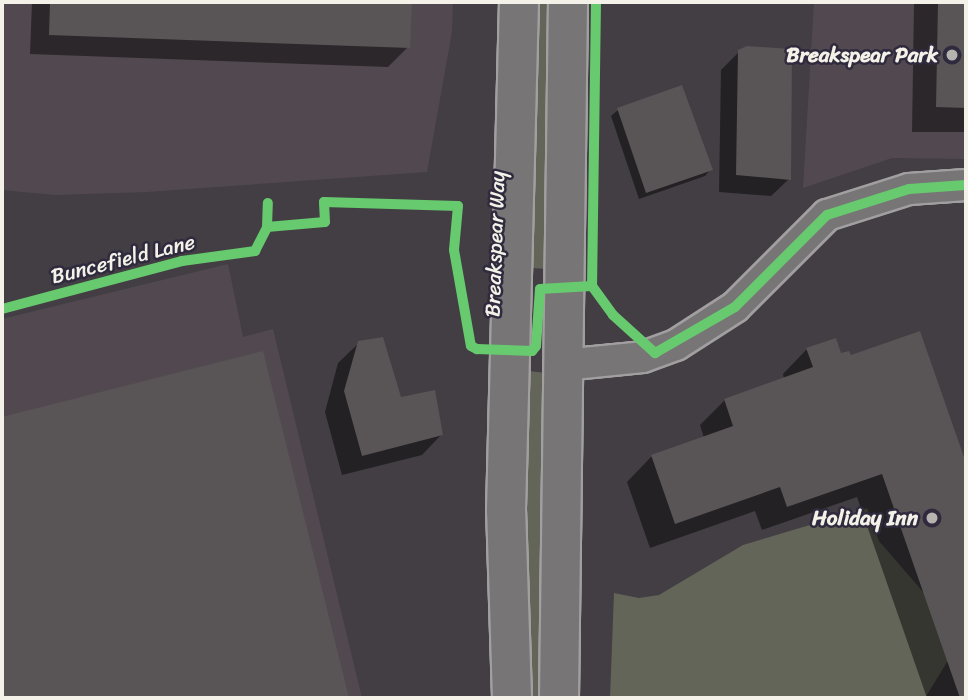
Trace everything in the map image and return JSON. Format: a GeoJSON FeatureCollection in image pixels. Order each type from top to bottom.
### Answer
{"type":"FeatureCollection","features":[{"type":"Feature","properties":{"kind":"main road","name":"Breakspear Way"},"geometry":{"type":"LineString","coordinates":[[512,698],[506,511],[519,2]]}},
{"type":"Feature","properties":{"kind":"main road"},"geometry":{"type":"LineString","coordinates":[[559,698],[568,2]]}},
{"type":"Feature","properties":{"kind":"street"},"geometry":{"type":"LineString","coordinates":[[563,365],[643,357],[676,345],[735,307],[827,215],[909,188],[966,185]]}},
{"type":"Feature","properties":{"kind":"shaded area"},"geometry":{"type":"Polygon","coordinates":[[[2,2],[453,2],[452,32],[427,172],[147,192],[55,195],[2,190],[2,2]]]}},
{"type":"Feature","properties":{"kind":"shaded area"},"geometry":{"type":"Polygon","coordinates":[[[534,2],[553,2],[548,269],[531,268],[534,2]]]}},
{"type":"Feature","properties":{"kind":"shaded area"},"geometry":{"type":"Polygon","coordinates":[[[814,2],[966,2],[966,159],[892,158],[803,188],[814,2]]]}},
{"type":"Feature","properties":{"kind":"shaded area"},"geometry":{"type":"Polygon","coordinates":[[[228,264],[243,337],[273,329],[362,698],[2,698],[2,319],[228,264]]]}},
{"type":"Feature","properties":{"kind":"shaded area"},"geometry":{"type":"Polygon","coordinates":[[[528,371],[547,373],[547,698],[527,698],[528,371]]]}},
{"type":"Feature","properties":{"kind":"shaded area"},"geometry":{"type":"Polygon","coordinates":[[[867,508],[879,541],[924,593],[949,659],[925,698],[610,698],[614,593],[639,598],[659,595],[743,545],[867,508]]]}},
{"type":"Feature","properties":{"kind":"building"},"geometry":{"type":"Polygon","coordinates":[[[50,2],[412,2],[410,48],[49,35],[50,2]]]}},
{"type":"Feature","properties":{"kind":"building","name":"Breakspear Park"},"geometry":{"type":"Polygon","coordinates":[[[938,2],[966,2],[966,108],[936,107],[938,2]]]}},
{"type":"Feature","properties":{"kind":"building"},"geometry":{"type":"Polygon","coordinates":[[[747,46],[792,49],[791,180],[736,175],[738,50],[747,46]]]}},
{"type":"Feature","properties":{"kind":"building"},"geometry":{"type":"Polygon","coordinates":[[[682,85],[713,170],[646,193],[617,108],[682,85]]]}},
{"type":"Feature","properties":{"kind":"building","name":"Holiday Inn"},"geometry":{"type":"Polygon","coordinates":[[[920,331],[966,463],[966,698],[960,698],[882,474],[787,507],[780,487],[675,524],[651,455],[733,426],[724,399],[813,367],[806,348],[836,338],[841,353],[849,351],[851,355],[920,331]]]}},
{"type":"Feature","properties":{"kind":"building"},"geometry":{"type":"Polygon","coordinates":[[[383,337],[401,397],[435,390],[443,435],[362,456],[344,391],[358,341],[383,337]]]}},
{"type":"Feature","properties":{"kind":"building"},"geometry":{"type":"Polygon","coordinates":[[[263,351],[349,698],[2,698],[2,417],[263,351]]]}},
{"type":"Feature","properties":{"kind":"cycle path"},"geometry":{"type":"LineString","coordinates":[[596,2],[592,286],[613,315],[655,353],[735,307],[827,215],[909,189],[966,185]]}},
{"type":"Feature","properties":{"kind":"cycle path"},"geometry":{"type":"LineString","coordinates":[[267,227],[325,222],[324,202],[458,206],[454,250],[471,346],[477,349],[532,351],[536,346],[540,289],[592,286]]}},
{"type":"Feature","properties":{"kind":"cycle path","name":"Buncefield Lane"},"geometry":{"type":"LineString","coordinates":[[2,309],[182,261],[255,251],[267,227],[268,203]]}},
{"type":"Feature","properties":{"kind":"place","name":"Breakspear Park"},"geometry":{"type":"Point","coordinates":[952,55]}},
{"type":"Feature","properties":{"kind":"place","name":"Holiday Inn"},"geometry":{"type":"Point","coordinates":[932,518]}}]}
